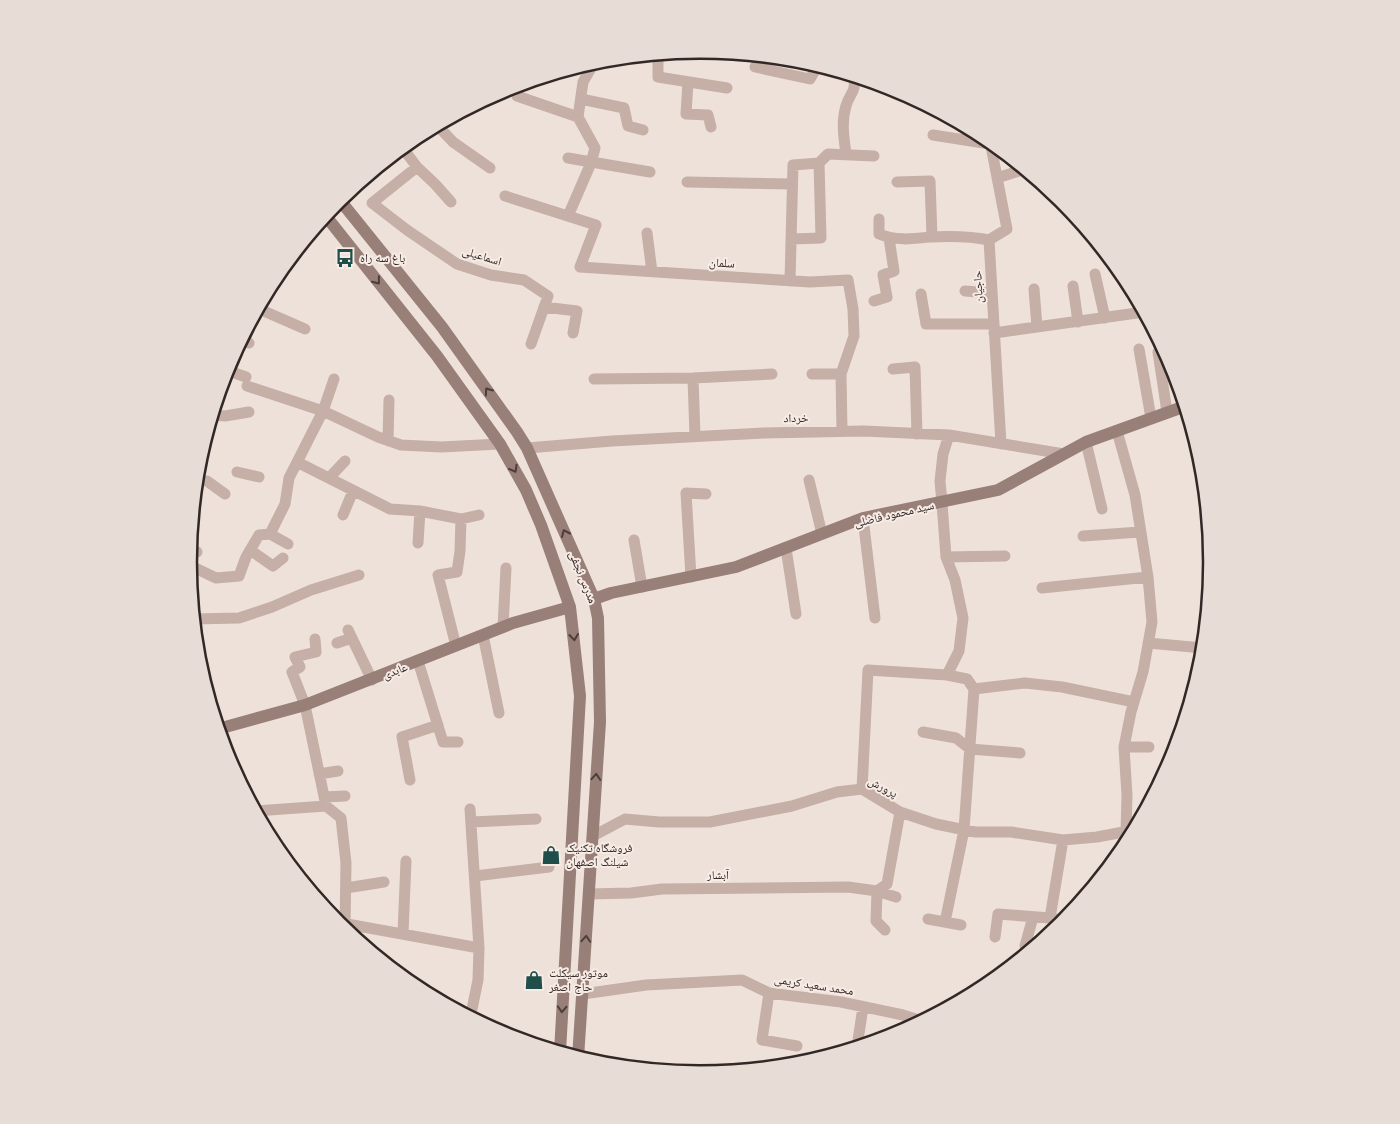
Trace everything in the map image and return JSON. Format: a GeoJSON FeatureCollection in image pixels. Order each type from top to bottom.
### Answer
{"type":"FeatureCollection","features":[{"type":"Feature","properties":{"kind":"main road","name":"مدرس نجفی"},"geometry":{"type":"LineString","coordinates":[[344,206],[442,327],[527,448],[594,599],[598,618],[600,722],[579,1050]]}},
{"type":"Feature","properties":{"kind":"main road","name":"مدرس نجفی"},"geometry":{"type":"LineString","coordinates":[[330,221],[437,356],[500,444],[534,507],[570,607],[580,696],[560,1045]]}},
{"type":"Feature","properties":{"kind":"main road"},"geometry":{"type":"LineString","coordinates":[[391,299],[408,284]]}},
{"type":"Feature","properties":{"kind":"main road","name":"سید محمود فاضلی"},"geometry":{"type":"LineString","coordinates":[[594,599],[736,567],[863,518],[998,490],[1086,442],[1179,409]]}},
{"type":"Feature","properties":{"kind":"main road","name":"عابدی"},"geometry":{"type":"LineString","coordinates":[[224,728],[305,705],[503,627],[570,607]]}},
{"type":"Feature","properties":{"kind":"main road"},"geometry":{"type":"LineString","coordinates":[[564,971],[584,973]]}},
{"type":"Feature","properties":{"kind":"street"},"geometry":{"type":"LineString","coordinates":[[658,61],[658,77],[727,88]]}},
{"type":"Feature","properties":{"kind":"street"},"geometry":{"type":"LineString","coordinates":[[755,67],[810,79],[814,72]]}},
{"type":"Feature","properties":{"kind":"street"},"geometry":{"type":"LineString","coordinates":[[568,216],[591,163],[595,148],[578,118],[583,82],[590,71]]}},
{"type":"Feature","properties":{"kind":"street"},"geometry":{"type":"LineString","coordinates":[[688,82],[686,114],[708,115],[710,127]]}},
{"type":"Feature","properties":{"kind":"street"},"geometry":{"type":"LineString","coordinates":[[846,154],[843,118],[846,104],[855,88],[855,83]]}},
{"type":"Feature","properties":{"kind":"street"},"geometry":{"type":"LineString","coordinates":[[518,93],[517,96],[578,118]]}},
{"type":"Feature","properties":{"kind":"street"},"geometry":{"type":"LineString","coordinates":[[581,99],[624,108],[628,126],[643,130]]}},
{"type":"Feature","properties":{"kind":"street"},"geometry":{"type":"LineString","coordinates":[[442,130],[453,142],[490,168]]}},
{"type":"Feature","properties":{"kind":"street"},"geometry":{"type":"LineString","coordinates":[[932,135],[974,140]]}},
{"type":"Feature","properties":{"kind":"street"},"geometry":{"type":"LineString","coordinates":[[880,219],[879,234],[890,238],[906,240],[932,237],[977,237],[989,240],[1007,229],[992,153]]}},
{"type":"Feature","properties":{"kind":"street"},"geometry":{"type":"LineString","coordinates":[[407,154],[417,167],[451,202]]}},
{"type":"Feature","properties":{"kind":"street"},"geometry":{"type":"LineString","coordinates":[[790,281],[793,165],[819,163],[828,154],[874,156]]}},
{"type":"Feature","properties":{"kind":"street"},"geometry":{"type":"LineString","coordinates":[[568,158],[650,172]]}},
{"type":"Feature","properties":{"kind":"street"},"geometry":{"type":"LineString","coordinates":[[791,239],[821,238],[819,163]]}},
{"type":"Feature","properties":{"kind":"street","name":"اسماعیلی"},"geometry":{"type":"LineString","coordinates":[[417,167],[372,203],[407,230],[457,264],[491,275],[524,280],[548,296],[544,307]]}},
{"type":"Feature","properties":{"kind":"street"},"geometry":{"type":"LineString","coordinates":[[997,178],[1017,172]]}},
{"type":"Feature","properties":{"kind":"street"},"geometry":{"type":"LineString","coordinates":[[896,182],[930,181],[932,237]]}},
{"type":"Feature","properties":{"kind":"street"},"geometry":{"type":"LineString","coordinates":[[687,182],[792,184]]}},
{"type":"Feature","properties":{"kind":"street","name":"سلمان"},"geometry":{"type":"LineString","coordinates":[[505,196],[596,226],[580,267],[810,282],[848,280],[853,309],[854,336],[841,374],[842,432]]}},
{"type":"Feature","properties":{"kind":"street"},"geometry":{"type":"LineString","coordinates":[[647,233],[652,272]]}},
{"type":"Feature","properties":{"kind":"street"},"geometry":{"type":"LineString","coordinates":[[874,301],[886,296],[883,275],[894,271],[890,238]]}},
{"type":"Feature","properties":{"kind":"street","name":"حاجیان"},"geometry":{"type":"LineString","coordinates":[[989,240],[1001,444]]}},
{"type":"Feature","properties":{"kind":"street"},"geometry":{"type":"LineString","coordinates":[[1095,274],[1105,318]]}},
{"type":"Feature","properties":{"kind":"street"},"geometry":{"type":"LineString","coordinates":[[1073,286],[1078,322]]}},
{"type":"Feature","properties":{"kind":"street"},"geometry":{"type":"LineString","coordinates":[[1034,288],[1037,327]]}},
{"type":"Feature","properties":{"kind":"street"},"geometry":{"type":"LineString","coordinates":[[965,291],[992,293]]}},
{"type":"Feature","properties":{"kind":"street"},"geometry":{"type":"LineString","coordinates":[[921,294],[926,324],[994,328],[1037,327],[1138,313]]}},
{"type":"Feature","properties":{"kind":"street"},"geometry":{"type":"LineString","coordinates":[[531,344],[544,307],[577,311],[572,333]]}},
{"type":"Feature","properties":{"kind":"street"},"geometry":{"type":"LineString","coordinates":[[266,312],[305,330]]}},
{"type":"Feature","properties":{"kind":"street"},"geometry":{"type":"LineString","coordinates":[[1139,349],[1151,418]]}},
{"type":"Feature","properties":{"kind":"street"},"geometry":{"type":"LineString","coordinates":[[1158,355],[1167,412]]}},
{"type":"Feature","properties":{"kind":"street"},"geometry":{"type":"LineString","coordinates":[[893,369],[915,367],[918,434]]}},
{"type":"Feature","properties":{"kind":"street"},"geometry":{"type":"LineString","coordinates":[[233,374],[246,381],[324,411],[388,441],[401,445],[441,447],[500,444]]}},
{"type":"Feature","properties":{"kind":"street"},"geometry":{"type":"LineString","coordinates":[[594,379],[693,378],[772,374]]}},
{"type":"Feature","properties":{"kind":"street"},"geometry":{"type":"LineString","coordinates":[[812,374],[841,374]]}},
{"type":"Feature","properties":{"kind":"street"},"geometry":{"type":"LineString","coordinates":[[693,378],[695,436]]}},
{"type":"Feature","properties":{"kind":"street"},"geometry":{"type":"LineString","coordinates":[[270,534],[284,504],[289,478],[324,411],[334,379]]}},
{"type":"Feature","properties":{"kind":"street"},"geometry":{"type":"LineString","coordinates":[[388,441],[389,400]]}},
{"type":"Feature","properties":{"kind":"street"},"geometry":{"type":"LineString","coordinates":[[219,415],[249,412]]}},
{"type":"Feature","properties":{"kind":"street"},"geometry":{"type":"LineString","coordinates":[[1117,431],[1135,495],[1148,577],[1152,622],[1143,672],[1124,746],[1129,824]]}},
{"type":"Feature","properties":{"kind":"street","name":"خرداد"},"geometry":{"type":"LineString","coordinates":[[527,448],[695,436],[842,432],[950,435],[1064,454]]}},
{"type":"Feature","properties":{"kind":"street"},"geometry":{"type":"LineString","coordinates":[[947,675],[959,651],[963,618],[955,580],[946,556],[940,481],[943,454],[950,435]]}},
{"type":"Feature","properties":{"kind":"street"},"geometry":{"type":"LineString","coordinates":[[1086,442],[1102,509]]}},
{"type":"Feature","properties":{"kind":"street"},"geometry":{"type":"LineString","coordinates":[[329,478],[345,461]]}},
{"type":"Feature","properties":{"kind":"street"},"geometry":{"type":"LineString","coordinates":[[297,462],[390,509],[420,511],[461,519],[479,515]]}},
{"type":"Feature","properties":{"kind":"street"},"geometry":{"type":"LineString","coordinates":[[237,472],[259,477]]}},
{"type":"Feature","properties":{"kind":"street"},"geometry":{"type":"LineString","coordinates":[[809,480],[822,534]]}},
{"type":"Feature","properties":{"kind":"street"},"geometry":{"type":"LineString","coordinates":[[206,481],[225,494]]}},
{"type":"Feature","properties":{"kind":"street"},"geometry":{"type":"LineString","coordinates":[[343,515],[353,491]]}},
{"type":"Feature","properties":{"kind":"street"},"geometry":{"type":"LineString","coordinates":[[691,577],[686,493],[706,494]]}},
{"type":"Feature","properties":{"kind":"street"},"geometry":{"type":"LineString","coordinates":[[418,543],[420,511]]}},
{"type":"Feature","properties":{"kind":"street"},"geometry":{"type":"LineString","coordinates":[[863,518],[875,618]]}},
{"type":"Feature","properties":{"kind":"street"},"geometry":{"type":"LineString","coordinates":[[456,646],[438,575],[457,572],[461,519]]}},
{"type":"Feature","properties":{"kind":"street"},"geometry":{"type":"LineString","coordinates":[[1083,536],[1140,532]]}},
{"type":"Feature","properties":{"kind":"street"},"geometry":{"type":"LineString","coordinates":[[197,569],[216,578],[239,576],[250,550],[259,536],[270,534],[288,544]]}},
{"type":"Feature","properties":{"kind":"street"},"geometry":{"type":"LineString","coordinates":[[634,540],[642,587]]}},
{"type":"Feature","properties":{"kind":"street"},"geometry":{"type":"LineString","coordinates":[[786,548],[796,614]]}},
{"type":"Feature","properties":{"kind":"street"},"geometry":{"type":"LineString","coordinates":[[250,550],[273,566],[283,558]]}},
{"type":"Feature","properties":{"kind":"street"},"geometry":{"type":"LineString","coordinates":[[946,556],[1005,556]]}},
{"type":"Feature","properties":{"kind":"street"},"geometry":{"type":"LineString","coordinates":[[503,627],[506,568]]}},
{"type":"Feature","properties":{"kind":"street"},"geometry":{"type":"LineString","coordinates":[[200,619],[239,618],[272,607],[311,590],[359,574]]}},
{"type":"Feature","properties":{"kind":"street"},"geometry":{"type":"LineString","coordinates":[[1042,588],[1148,577]]}},
{"type":"Feature","properties":{"kind":"street"},"geometry":{"type":"LineString","coordinates":[[337,643],[350,634],[372,680]]}},
{"type":"Feature","properties":{"kind":"street"},"geometry":{"type":"LineString","coordinates":[[483,635],[499,713]]}},
{"type":"Feature","properties":{"kind":"street"},"geometry":{"type":"LineString","coordinates":[[315,639],[316,652],[295,656],[300,667],[292,672],[305,705],[325,802],[341,818],[346,863],[343,917]]}},
{"type":"Feature","properties":{"kind":"street"},"geometry":{"type":"LineString","coordinates":[[1148,642],[1196,647]]}},
{"type":"Feature","properties":{"kind":"street"},"geometry":{"type":"LineString","coordinates":[[418,661],[443,742],[458,742]]}},
{"type":"Feature","properties":{"kind":"street"},"geometry":{"type":"LineString","coordinates":[[862,789],[868,670],[947,675],[967,679],[974,689],[964,830],[945,922]]}},
{"type":"Feature","properties":{"kind":"street"},"geometry":{"type":"LineString","coordinates":[[974,689],[1026,683],[1134,702]]}},
{"type":"Feature","properties":{"kind":"street"},"geometry":{"type":"LineString","coordinates":[[410,780],[402,737],[438,725]]}},
{"type":"Feature","properties":{"kind":"street"},"geometry":{"type":"LineString","coordinates":[[923,732],[956,738],[970,749],[1020,754]]}},
{"type":"Feature","properties":{"kind":"street"},"geometry":{"type":"LineString","coordinates":[[1124,746],[1149,747]]}},
{"type":"Feature","properties":{"kind":"street"},"geometry":{"type":"LineString","coordinates":[[319,774],[338,771]]}},
{"type":"Feature","properties":{"kind":"street","name":"پرورش"},"geometry":{"type":"LineString","coordinates":[[593,836],[624,819],[659,822],[710,822],[792,806],[837,792],[862,789],[900,812],[936,824],[975,832],[1011,832],[1063,840],[1124,832]]}},
{"type":"Feature","properties":{"kind":"street"},"geometry":{"type":"LineString","coordinates":[[262,810],[325,802],[345,796]]}},
{"type":"Feature","properties":{"kind":"street"},"geometry":{"type":"LineString","coordinates":[[470,809],[478,948],[478,980],[471,1010]]}},
{"type":"Feature","properties":{"kind":"street"},"geometry":{"type":"LineString","coordinates":[[885,930],[876,921],[877,891],[887,884],[900,812]]}},
{"type":"Feature","properties":{"kind":"street"},"geometry":{"type":"LineString","coordinates":[[471,822],[536,819]]}},
{"type":"Feature","properties":{"kind":"street"},"geometry":{"type":"LineString","coordinates":[[1050,918],[1063,840]]}},
{"type":"Feature","properties":{"kind":"street"},"geometry":{"type":"LineString","coordinates":[[403,933],[406,861]]}},
{"type":"Feature","properties":{"kind":"street"},"geometry":{"type":"LineString","coordinates":[[474,876],[549,867]]}},
{"type":"Feature","properties":{"kind":"street"},"geometry":{"type":"LineString","coordinates":[[346,888],[384,882]]}},
{"type":"Feature","properties":{"kind":"street","name":"آبشار"},"geometry":{"type":"LineString","coordinates":[[589,894],[631,893],[662,889],[848,888],[877,891],[896,897]]}},
{"type":"Feature","properties":{"kind":"street"},"geometry":{"type":"LineString","coordinates":[[995,937],[998,914],[1055,919]]}},
{"type":"Feature","properties":{"kind":"street"},"geometry":{"type":"LineString","coordinates":[[1024,946],[1033,917]]}},
{"type":"Feature","properties":{"kind":"street"},"geometry":{"type":"LineString","coordinates":[[928,919],[961,925]]}},
{"type":"Feature","properties":{"kind":"street"},"geometry":{"type":"LineString","coordinates":[[353,926],[403,933],[478,948]]}},
{"type":"Feature","properties":{"kind":"street","name":"محمد سعید کریمی"},"geometry":{"type":"LineString","coordinates":[[583,994],[646,985],[742,980],[769,992],[841,1002],[911,1018]]}},
{"type":"Feature","properties":{"kind":"street"},"geometry":{"type":"LineString","coordinates":[[769,992],[762,1040],[797,1046]]}},
{"type":"Feature","properties":{"kind":"street"},"geometry":{"type":"LineString","coordinates":[[858,1040],[863,1007]]}},
{"type":"Feature","properties":{"kind":"place","name":"باغ سه راه"},"geometry":{"type":"Point","coordinates":[345,258]}},
{"type":"Feature","properties":{"kind":"place","name":"فروشگاه تکنیک شیلنگ اصفهان"},"geometry":{"type":"Point","coordinates":[551,855]}},
{"type":"Feature","properties":{"kind":"place","name":"موتور سیکلت حاج اصغر"},"geometry":{"type":"Point","coordinates":[534,980]}}]}
